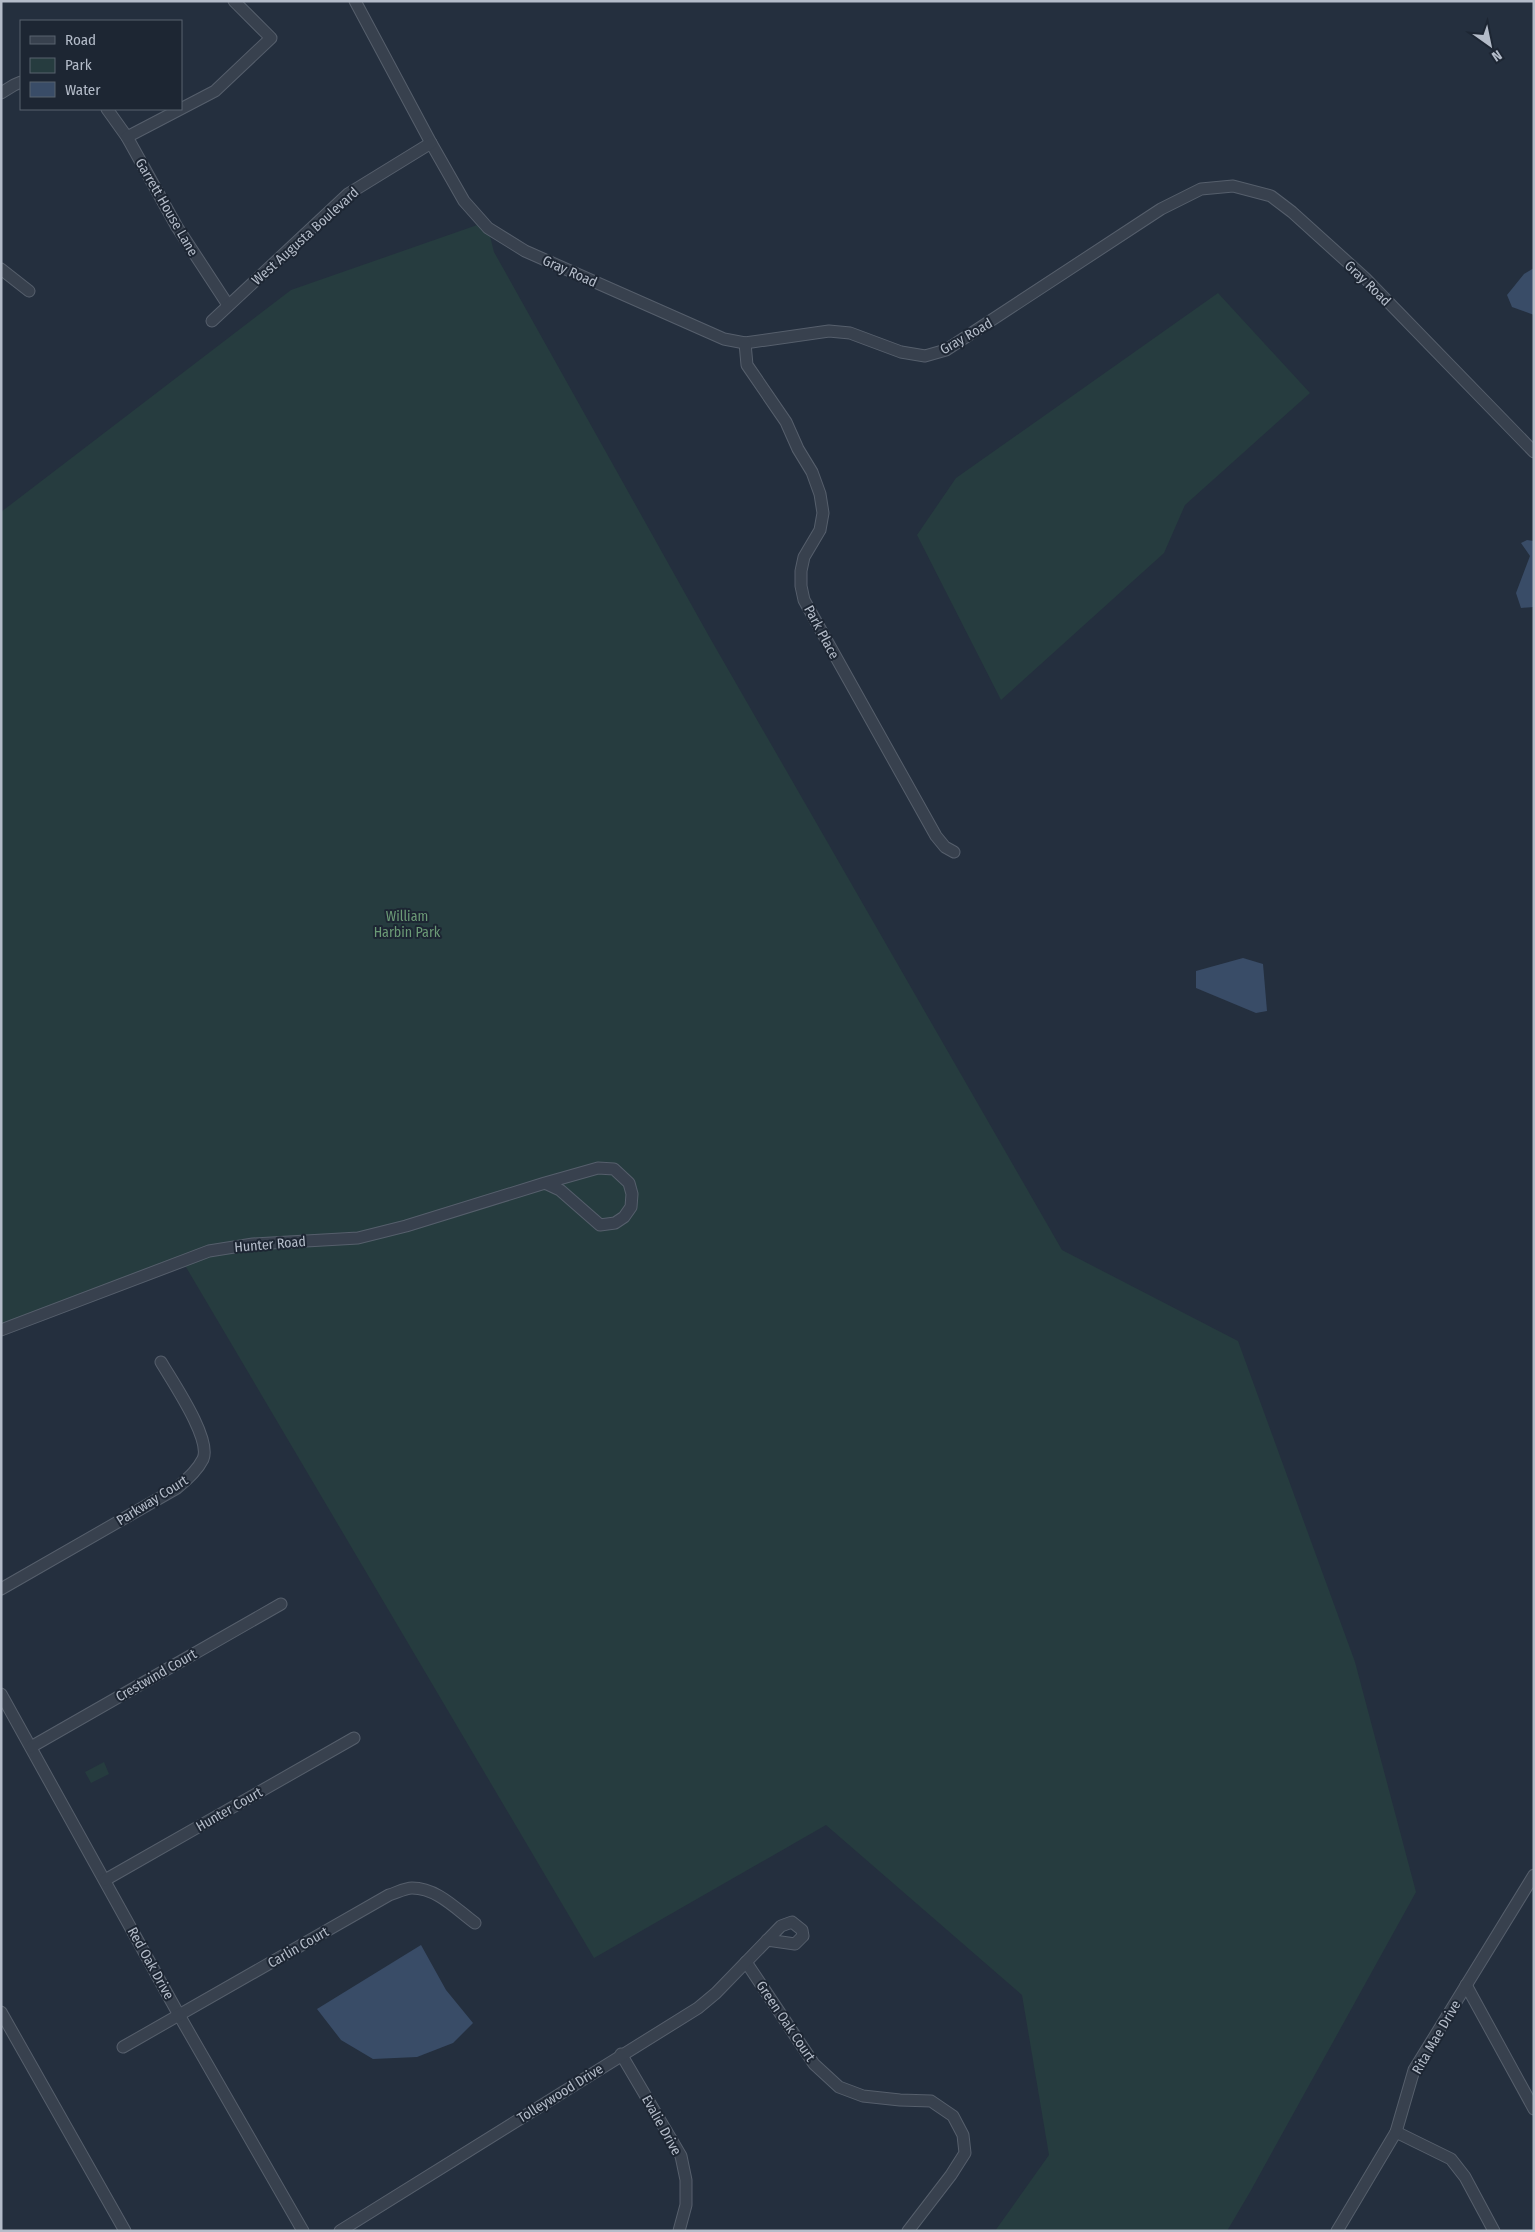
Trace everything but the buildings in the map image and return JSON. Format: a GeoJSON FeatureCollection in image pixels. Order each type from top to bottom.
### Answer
{"type":"FeatureCollection","features":[{"type":"Feature","properties":{"kind":"street"},"geometry":{"type":"LineString","coordinates":[[182,109],[215,92],[271,38],[234,1]]}},
{"type":"Feature","properties":{"kind":"street","name":"Gray Road"},"geometry":{"type":"LineString","coordinates":[[355,1],[431,143],[464,201],[476,216],[497,233],[536,256],[724,339],[745,343],[829,331],[850,333],[901,352],[925,356],[946,350],[1161,209],[1201,189],[1233,186],[1271,196],[1292,212],[1365,278],[1534,452]]}},
{"type":"Feature","properties":{"kind":"street"},"geometry":{"type":"LineString","coordinates":[[1,94],[20,82]]}},
{"type":"Feature","properties":{"kind":"street","name":"Garrett House Lane"},"geometry":{"type":"LineString","coordinates":[[108,110],[127,137],[177,227],[228,306]]}},
{"type":"Feature","properties":{"kind":"street"},"geometry":{"type":"LineString","coordinates":[[127,137],[180,110]]}},
{"type":"Feature","properties":{"kind":"street","name":"West Augusta Boulevard"},"geometry":{"type":"LineString","coordinates":[[212,321],[348,194],[431,143]]}},
{"type":"Feature","properties":{"kind":"street"},"geometry":{"type":"LineString","coordinates":[[1,269],[29,291]]}},
{"type":"Feature","properties":{"kind":"street","name":"Park Place"},"geometry":{"type":"LineString","coordinates":[[745,343],[747,366],[786,422],[798,449],[812,472],[820,494],[822,514],[820,530],[804,557],[801,572],[804,600],[936,836],[945,847],[954,852]]}},
{"type":"Feature","properties":{"kind":"street","name":"Hunter Road"},"geometry":{"type":"LineString","coordinates":[[1,1330],[209,1250],[253,1244],[358,1238],[406,1226],[545,1182],[598,1168],[614,1169],[629,1182],[632,1194],[631,1207],[624,1217],[615,1223],[600,1225],[560,1190],[545,1182]]}},
{"type":"Feature","properties":{"kind":"street","name":"Parkway Court"},"geometry":{"type":"LineString","coordinates":[[1,1589],[177,1488],[195,1472],[204,1458],[204,1441],[161,1362]]}},
{"type":"Feature","properties":{"kind":"street","name":"Crestwind Court"},"geometry":{"type":"LineString","coordinates":[[31,1747],[281,1604]]}},
{"type":"Feature","properties":{"kind":"street","name":"Red Oak Drive"},"geometry":{"type":"LineString","coordinates":[[1,1694],[179,2015],[303,2231]]}},
{"type":"Feature","properties":{"kind":"street","name":"Hunter Court"},"geometry":{"type":"LineString","coordinates":[[105,1880],[354,1738]]}},
{"type":"Feature","properties":{"kind":"street","name":"Rita Mae Drive"},"geometry":{"type":"LineString","coordinates":[[1337,2231],[1396,2132],[1414,2070],[1534,1875]]}},
{"type":"Feature","properties":{"kind":"street","name":"Carlin Court"},"geometry":{"type":"LineString","coordinates":[[123,2047],[390,1895],[410,1888],[425,1890],[440,1896],[475,1923]]}},
{"type":"Feature","properties":{"kind":"street","name":"Tolleywood Drive"},"geometry":{"type":"LineString","coordinates":[[340,2231],[698,2008],[767,1940]]}},
{"type":"Feature","properties":{"kind":"street","name":"Green Oak Court"},"geometry":{"type":"LineString","coordinates":[[746,1962],[814,2064],[838,2086],[863,2096],[931,2101],[953,2116],[963,2135],[965,2153],[951,2175],[908,2231]]}},
{"type":"Feature","properties":{"kind":"street"},"geometry":{"type":"LineString","coordinates":[[1466,1985],[1534,2109]]}},
{"type":"Feature","properties":{"kind":"street"},"geometry":{"type":"LineString","coordinates":[[3,2019],[125,2231]]}},
{"type":"Feature","properties":{"kind":"street","name":"Evalie Drive"},"geometry":{"type":"LineString","coordinates":[[622,2054],[681,2156],[686,2180],[686,2205],[679,2231]]}},
{"type":"Feature","properties":{"kind":"street"},"geometry":{"type":"LineString","coordinates":[[1396,2132],[1451,2159],[1465,2177],[1494,2231]]}},
{"type":"Feature","properties":{"kind":"green space","name":"William Harbin Park"},"geometry":{"type":"Polygon","coordinates":[[[483,223],[488,228],[494,252],[710,638],[1062,1250],[1238,1341],[1355,1662],[1416,1892],[1227,2231],[995,2231],[1049,2155],[1022,1995],[826,1825],[594,1958],[183,1262],[1,1330],[1,512],[291,290],[483,223]]]}},
{"type":"Feature","properties":{"kind":"green space"},"geometry":{"type":"Polygon","coordinates":[[[1218,293],[1310,393],[1185,505],[1164,553],[1001,700],[917,535],[956,478],[1218,293]]]}},
{"type":"Feature","properties":{"kind":"green space"},"geometry":{"type":"Polygon","coordinates":[[[104,1762],[109,1774],[91,1783],[85,1772],[104,1762]]]}},
{"type":"Feature","properties":{"kind":"water"},"geometry":{"type":"Polygon","coordinates":[[[1534,268],[1534,315],[1512,307],[1507,295],[1524,274],[1534,268]]]}},
{"type":"Feature","properties":{"kind":"water"},"geometry":{"type":"Polygon","coordinates":[[[1527,540],[1534,541],[1534,607],[1521,608],[1516,593],[1530,556],[1521,543],[1527,540]]]}},
{"type":"Feature","properties":{"kind":"water"},"geometry":{"type":"Polygon","coordinates":[[[1243,958],[1263,964],[1267,1011],[1256,1013],[1196,988],[1196,971],[1243,958]]]}},
{"type":"Feature","properties":{"kind":"water"},"geometry":{"type":"Polygon","coordinates":[[[421,1945],[446,1990],[473,2023],[453,2043],[417,2057],[373,2059],[341,2040],[317,2009],[421,1945]]]}}]}
